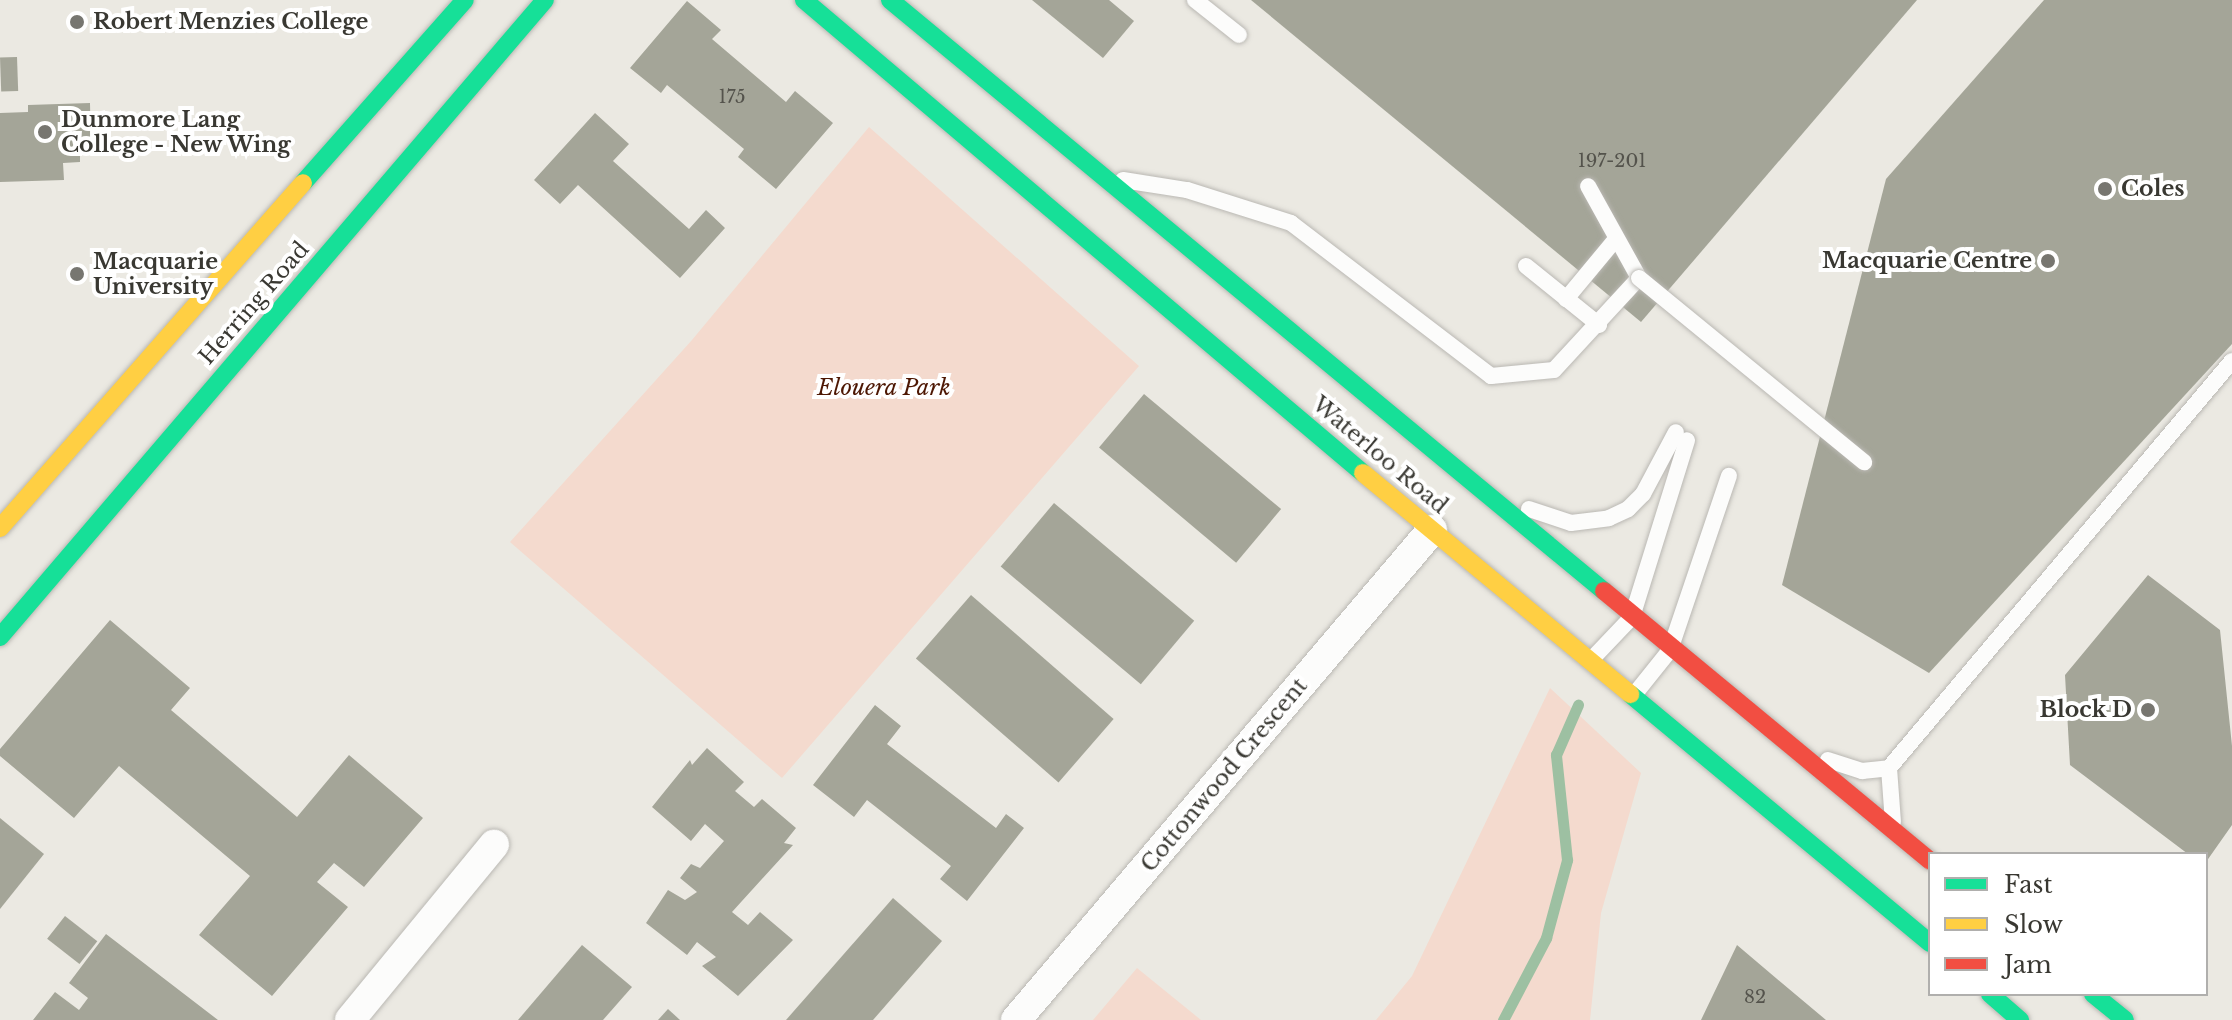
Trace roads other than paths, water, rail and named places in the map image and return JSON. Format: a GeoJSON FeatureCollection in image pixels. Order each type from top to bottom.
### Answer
{"type":"FeatureCollection","features":[{"type":"Feature","properties":{"kind":"street","name":"Herring Road"},"geometry":{"type":"LineString","coordinates":[[5,514],[465,0]]}},
{"type":"Feature","properties":{"kind":"street","name":"Herring Road"},"geometry":{"type":"LineString","coordinates":[[0,637],[545,0]]}},
{"type":"Feature","properties":{"kind":"street","name":"Waterloo Road"},"geometry":{"type":"LineString","coordinates":[[804,0],[1432,530],[1928,941]]}},
{"type":"Feature","properties":{"kind":"street","name":"Waterloo Road"},"geometry":{"type":"LineString","coordinates":[[890,0],[1465,482],[1928,859]]}},
{"type":"Feature","properties":{"kind":"street","name":"Cottonwood Crescent"},"geometry":{"type":"LineString","coordinates":[[1016,1020],[1432,530]]}},
{"type":"Feature","properties":{"kind":"street"},"geometry":{"type":"LineString","coordinates":[[350,1020],[494,845]]}},
{"type":"Feature","properties":{"kind":"street"},"geometry":{"type":"LineString","coordinates":[[1992,996],[2020,1020]]}},
{"type":"Feature","properties":{"kind":"street"},"geometry":{"type":"LineString","coordinates":[[2095,996],[2125,1020]]}},
{"type":"Feature","properties":{"kind":"lane"},"geometry":{"type":"LineString","coordinates":[[1195,0],[1239,35]]}},
{"type":"Feature","properties":{"kind":"lane"},"geometry":{"type":"LineString","coordinates":[[1102,177],[1187,190],[1291,223],[1491,376],[1554,370],[1599,325],[1639,278]]}},
{"type":"Feature","properties":{"kind":"lane"},"geometry":{"type":"LineString","coordinates":[[1588,186],[1615,240],[1639,278],[1864,462]]}},
{"type":"Feature","properties":{"kind":"lane"},"geometry":{"type":"LineString","coordinates":[[1566,299],[1615,240]]}},
{"type":"Feature","properties":{"kind":"lane"},"geometry":{"type":"LineString","coordinates":[[1526,266],[1599,325]]}},
{"type":"Feature","properties":{"kind":"lane"},"geometry":{"type":"LineString","coordinates":[[1792,749],[1862,771],[1889,768],[2232,361]]}},
{"type":"Feature","properties":{"kind":"lane"},"geometry":{"type":"LineString","coordinates":[[1465,482],[1549,518],[1571,523],[1609,518],[1643,494],[1681,436],[1632,617],[1590,661]]}},
{"type":"Feature","properties":{"kind":"lane"},"geometry":{"type":"LineString","coordinates":[[1634,695],[1670,650],[1729,476]]}},
{"type":"Feature","properties":{"kind":"lane"},"geometry":{"type":"LineString","coordinates":[[1889,768],[1893,832]]}},
{"type":"Feature","properties":{"kind":"waterway"},"geometry":{"type":"LineString","coordinates":[[1503,1020],[1546,938],[1567,860],[1556,755],[1578,705]]}},
{"type":"Feature","properties":{"kind":"place","name":"Robert Menzies College"},"geometry":{"type":"Point","coordinates":[77,22]}},
{"type":"Feature","properties":{"kind":"place","name":"Dunmore Lang College - New Wing"},"geometry":{"type":"Point","coordinates":[45,132]}},
{"type":"Feature","properties":{"kind":"place","name":"Coles"},"geometry":{"type":"Point","coordinates":[2105,189]}},
{"type":"Feature","properties":{"kind":"place","name":"Macquarie Centre"},"geometry":{"type":"Point","coordinates":[2048,261]}},
{"type":"Feature","properties":{"kind":"place","name":"Macquarie University"},"geometry":{"type":"Point","coordinates":[77,274]}},
{"type":"Feature","properties":{"kind":"place","name":"Block D"},"geometry":{"type":"Point","coordinates":[2148,710]}},
{"type":"Feature","properties":{"kind":"park label","name":"Elouera Park"},"geometry":{"type":"Point","coordinates":[884,388]}}]}
